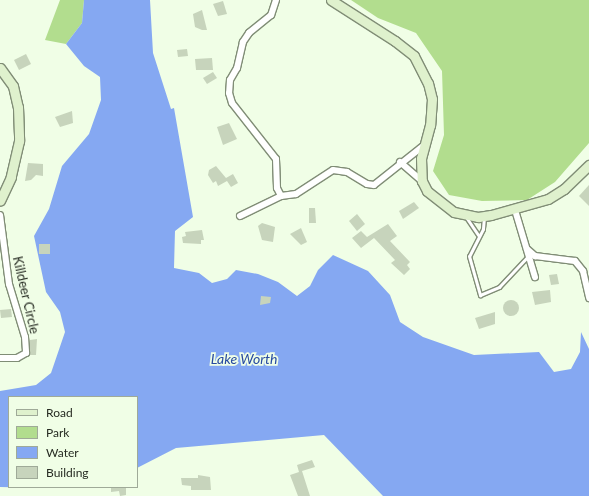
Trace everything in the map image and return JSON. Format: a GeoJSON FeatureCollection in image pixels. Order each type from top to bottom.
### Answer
{"type":"FeatureCollection","features":[{"type":"Feature","properties":{"kind":"street"},"geometry":{"type":"LineString","coordinates":[[276,0],[271,15],[249,33],[243,42],[237,68],[230,80],[229,93],[232,103],[276,159],[277,188],[281,196]]}},
{"type":"Feature","properties":{"kind":"street"},"geometry":{"type":"LineString","coordinates":[[331,0],[395,41],[414,56],[428,83],[432,99],[430,125],[423,146],[422,181]]}},
{"type":"Feature","properties":{"kind":"street"},"geometry":{"type":"LineString","coordinates":[[0,68],[13,86],[18,106],[19,142],[11,177],[0,201]]}},
{"type":"Feature","properties":{"kind":"street"},"geometry":{"type":"LineString","coordinates":[[240,216],[281,196],[296,194],[333,170],[347,172],[367,184],[374,184],[400,162],[423,146]]}},
{"type":"Feature","properties":{"kind":"street"},"geometry":{"type":"LineString","coordinates":[[400,162],[422,181],[427,191],[443,204],[465,215],[484,216],[515,210],[556,195],[589,165]]}},
{"type":"Feature","properties":{"kind":"street"},"geometry":{"type":"LineString","coordinates":[[515,210],[535,277]]}},
{"type":"Feature","properties":{"kind":"street","name":"Killdeer Circle"},"geometry":{"type":"LineString","coordinates":[[0,214],[9,284],[25,337],[26,353],[16,358],[0,358]]}},
{"type":"Feature","properties":{"kind":"street"},"geometry":{"type":"LineString","coordinates":[[528,252],[535,256],[575,261],[583,271],[584,286],[589,298]]}},
{"type":"Feature","properties":{"kind":"lane"},"geometry":{"type":"LineString","coordinates":[[465,215],[478,235]]}},
{"type":"Feature","properties":{"kind":"lane"},"geometry":{"type":"LineString","coordinates":[[484,216],[483,229],[478,235],[469,256],[480,294],[499,287],[528,252]]}},
{"type":"Feature","properties":{"kind":"green space"},"geometry":{"type":"Polygon","coordinates":[[[60,0],[84,0],[82,23],[66,44],[45,40],[60,0]]]}},
{"type":"Feature","properties":{"kind":"green space"},"geometry":{"type":"Polygon","coordinates":[[[351,0],[589,0],[589,143],[555,182],[527,200],[482,201],[449,195],[433,171],[444,135],[442,71],[416,33],[378,18],[351,0]]]}},
{"type":"Feature","properties":{"kind":"water","name":"Lake Worth"},"geometry":{"type":"Polygon","coordinates":[[[84,0],[150,0],[153,53],[171,109],[174,108],[193,217],[175,231],[174,268],[199,273],[212,283],[227,279],[236,270],[258,274],[278,282],[297,296],[310,286],[318,270],[333,255],[368,271],[390,295],[400,322],[423,337],[474,355],[539,352],[554,372],[571,369],[580,352],[581,332],[589,349],[589,496],[383,496],[324,435],[176,448],[138,467],[138,396],[8,396],[8,487],[0,487],[0,391],[36,385],[51,373],[65,332],[60,312],[46,292],[34,236],[49,209],[62,166],[89,134],[101,100],[100,77],[84,66],[66,44],[82,23],[84,0]]]}},
{"type":"Feature","properties":{"kind":"building"},"geometry":{"type":"Polygon","coordinates":[[[223,1],[227,14],[218,16],[213,4],[223,1]]]}},
{"type":"Feature","properties":{"kind":"building"},"geometry":{"type":"Polygon","coordinates":[[[202,10],[207,30],[202,30],[195,27],[193,14],[202,10]]]}},
{"type":"Feature","properties":{"kind":"building"},"geometry":{"type":"Polygon","coordinates":[[[187,49],[188,56],[178,57],[177,50],[187,49]]]}},
{"type":"Feature","properties":{"kind":"building"},"geometry":{"type":"Polygon","coordinates":[[[26,54],[31,64],[19,70],[14,60],[26,54]]]}},
{"type":"Feature","properties":{"kind":"building"},"geometry":{"type":"Polygon","coordinates":[[[212,58],[213,70],[196,70],[195,59],[212,58]]]}},
{"type":"Feature","properties":{"kind":"building"},"geometry":{"type":"Polygon","coordinates":[[[213,72],[217,78],[207,84],[203,78],[213,72]]]}},
{"type":"Feature","properties":{"kind":"building"},"geometry":{"type":"Polygon","coordinates":[[[72,111],[73,123],[60,127],[55,117],[72,111]]]}},
{"type":"Feature","properties":{"kind":"building"},"geometry":{"type":"Polygon","coordinates":[[[229,123],[237,139],[223,145],[217,127],[229,123]]]}},
{"type":"Feature","properties":{"kind":"building"},"geometry":{"type":"Polygon","coordinates":[[[28,163],[43,164],[43,176],[36,175],[31,180],[25,181],[28,163]]]}},
{"type":"Feature","properties":{"kind":"building"},"geometry":{"type":"Polygon","coordinates":[[[216,166],[226,178],[233,174],[238,183],[231,187],[227,181],[218,186],[216,181],[213,183],[208,175],[209,170],[216,166]]]}},
{"type":"Feature","properties":{"kind":"building"},"geometry":{"type":"Polygon","coordinates":[[[589,185],[589,206],[579,196],[589,185]]]}},
{"type":"Feature","properties":{"kind":"building"},"geometry":{"type":"Polygon","coordinates":[[[414,202],[419,208],[403,219],[399,211],[414,202]]]}},
{"type":"Feature","properties":{"kind":"building"},"geometry":{"type":"Polygon","coordinates":[[[309,208],[315,208],[316,223],[309,223],[309,208]]]}},
{"type":"Feature","properties":{"kind":"building"},"geometry":{"type":"Polygon","coordinates":[[[357,214],[365,224],[357,231],[349,221],[357,214]]]}},
{"type":"Feature","properties":{"kind":"building"},"geometry":{"type":"Polygon","coordinates":[[[262,223],[275,227],[273,242],[262,240],[258,226],[262,223]]]}},
{"type":"Feature","properties":{"kind":"building"},"geometry":{"type":"Polygon","coordinates":[[[388,224],[397,236],[390,241],[410,262],[407,265],[410,269],[404,275],[391,263],[395,260],[374,238],[361,248],[352,238],[361,231],[367,237],[388,224]]]}},
{"type":"Feature","properties":{"kind":"building"},"geometry":{"type":"Polygon","coordinates":[[[301,228],[307,242],[301,245],[290,234],[301,228]]]}},
{"type":"Feature","properties":{"kind":"building"},"geometry":{"type":"Polygon","coordinates":[[[202,230],[204,240],[201,240],[201,244],[183,243],[182,237],[186,236],[185,232],[202,230]]]}},
{"type":"Feature","properties":{"kind":"building"},"geometry":{"type":"Polygon","coordinates":[[[39,244],[50,244],[50,254],[39,254],[39,244]]]}},
{"type":"Feature","properties":{"kind":"building"},"geometry":{"type":"Polygon","coordinates":[[[557,274],[559,284],[551,285],[549,275],[557,274]]]}},
{"type":"Feature","properties":{"kind":"building"},"geometry":{"type":"Polygon","coordinates":[[[550,290],[551,302],[535,305],[532,292],[550,290]]]}},
{"type":"Feature","properties":{"kind":"building"},"geometry":{"type":"Polygon","coordinates":[[[261,296],[271,297],[270,303],[260,305],[261,296]]]}},
{"type":"Feature","properties":{"kind":"building"},"geometry":{"type":"Polygon","coordinates":[[[508,300],[514,300],[519,305],[517,314],[514,316],[508,316],[503,311],[503,305],[508,300]]]}},
{"type":"Feature","properties":{"kind":"building"},"geometry":{"type":"Polygon","coordinates":[[[11,309],[12,317],[1,318],[0,310],[11,309]]]}},
{"type":"Feature","properties":{"kind":"building"},"geometry":{"type":"Polygon","coordinates":[[[495,312],[495,324],[479,329],[475,318],[495,312]]]}},
{"type":"Feature","properties":{"kind":"building"},"geometry":{"type":"Polygon","coordinates":[[[37,339],[36,355],[30,355],[30,340],[37,339]]]}},
{"type":"Feature","properties":{"kind":"building"},"geometry":{"type":"Polygon","coordinates":[[[312,460],[315,467],[302,471],[310,496],[298,496],[290,475],[299,472],[297,465],[312,460]]]}},
{"type":"Feature","properties":{"kind":"building"},"geometry":{"type":"Polygon","coordinates":[[[198,475],[210,477],[211,490],[191,490],[191,486],[182,485],[181,478],[198,478],[198,475]]]}},
{"type":"Feature","properties":{"kind":"building"},"geometry":{"type":"Polygon","coordinates":[[[111,488],[126,488],[126,495],[120,496],[119,491],[111,492],[111,488]]]}}]}
